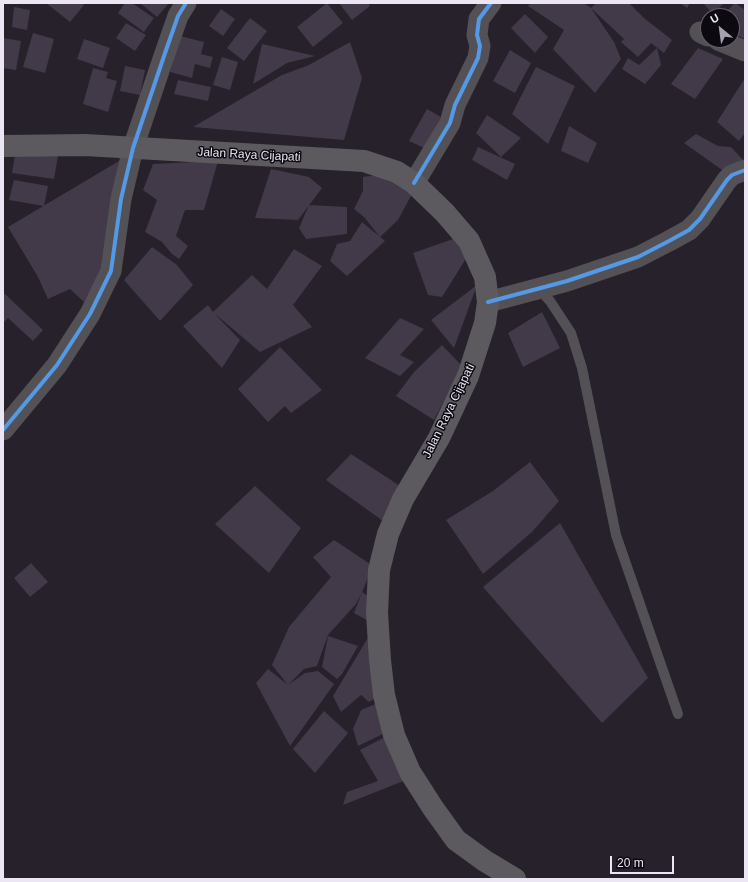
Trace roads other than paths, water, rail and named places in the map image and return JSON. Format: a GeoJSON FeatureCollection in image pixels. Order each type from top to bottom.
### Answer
{"type":"FeatureCollection","features":[{"type":"Feature","properties":{"kind":"main road","name":"Jalan Raya Cijapati"},"geometry":{"type":"LineString","coordinates":[[3,146],[85,145],[364,161],[397,172],[414,183],[445,213],[468,241],[485,277],[488,302],[485,323],[468,376],[439,438],[403,499],[388,534],[379,570],[378,613],[380,660],[384,695],[394,734],[410,772],[456,840],[485,861],[516,879]]}},
{"type":"Feature","properties":{"kind":"street"},"geometry":{"type":"LineString","coordinates":[[3,430],[57,365],[90,314],[111,271],[121,199],[133,148],[174,29],[186,3]]}},
{"type":"Feature","properties":{"kind":"street"},"geometry":{"type":"LineString","coordinates":[[414,183],[450,123],[455,105],[478,58],[480,46],[477,35],[479,19],[491,3]]}},
{"type":"Feature","properties":{"kind":"street"},"geometry":{"type":"LineString","coordinates":[[488,302],[567,281],[638,257],[689,230],[700,219],[727,180],[732,175],[745,170]]}},
{"type":"Feature","properties":{"kind":"lane"},"geometry":{"type":"LineString","coordinates":[[538,288],[550,301],[571,333],[582,368],[616,535],[678,714]]}}]}
